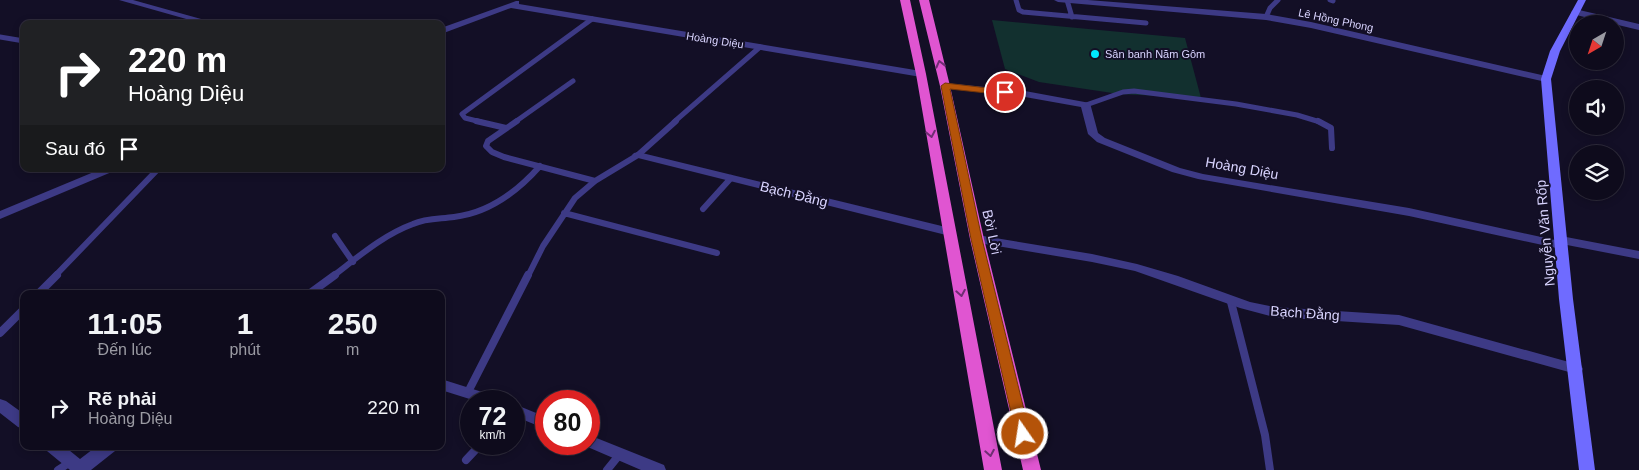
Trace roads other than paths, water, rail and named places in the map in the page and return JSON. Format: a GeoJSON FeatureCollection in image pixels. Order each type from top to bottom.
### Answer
{"type":"FeatureCollection","features":[{"type":"Feature","properties":{"kind":"highway"},"geometry":{"type":"LineString","coordinates":[[905,0],[921,74],[993,470]]}},
{"type":"Feature","properties":{"kind":"highway","name":"Bời Lời"},"geometry":{"type":"LineString","coordinates":[[924,0],[945,86],[977,239],[1032,470]]}},
{"type":"Feature","properties":{"kind":"main road","name":"Nguyễn Văn Rốp"},"geometry":{"type":"LineString","coordinates":[[1582,0],[1555,51],[1546,79],[1561,242],[1586,470]]}},
{"type":"Feature","properties":{"kind":"street"},"geometry":{"type":"LineString","coordinates":[[123,0],[199,20]]}},
{"type":"Feature","properties":{"kind":"street"},"geometry":{"type":"LineString","coordinates":[[445,29],[524,0]]}},
{"type":"Feature","properties":{"kind":"street","name":"Lê Hồng Phong"},"geometry":{"type":"LineString","coordinates":[[1058,0],[1266,17],[1312,25],[1546,79]]}},
{"type":"Feature","properties":{"kind":"street","name":"Hoàng Diệu"},"geometry":{"type":"LineString","coordinates":[[509,5],[921,74]]}},
{"type":"Feature","properties":{"kind":"street"},"geometry":{"type":"LineString","coordinates":[[1575,12],[1639,27]]}},
{"type":"Feature","properties":{"kind":"street"},"geometry":{"type":"LineString","coordinates":[[945,86],[1025,94],[1086,105]]}},
{"type":"Feature","properties":{"kind":"street","name":"Hoàng Diệu"},"geometry":{"type":"LineString","coordinates":[[1086,105],[1093,134],[1101,140],[1176,170],[1202,177],[1409,212],[1561,242],[1639,255]]}},
{"type":"Feature","properties":{"kind":"street","name":"Bạch Đằng"},"geometry":{"type":"LineString","coordinates":[[638,155],[950,232]]}},
{"type":"Feature","properties":{"kind":"street"},"geometry":{"type":"LineString","coordinates":[[0,215],[103,172]]}},
{"type":"Feature","properties":{"kind":"street","name":"Bạch Đằng"},"geometry":{"type":"LineString","coordinates":[[977,239],[1132,266],[1192,285],[1231,302],[1274,312],[1312,316],[1372,316],[1399,320],[1576,369]]}},
{"type":"Feature","properties":{"kind":"street"},"geometry":{"type":"LineString","coordinates":[[445,385],[461,390]]}},
{"type":"Feature","properties":{"kind":"street"},"geometry":{"type":"LineString","coordinates":[[0,405],[20,420]]}},
{"type":"Feature","properties":{"kind":"street"},"geometry":{"type":"LineString","coordinates":[[600,446],[658,470]]}},
{"type":"Feature","properties":{"kind":"street"},"geometry":{"type":"LineString","coordinates":[[57,450],[73,467],[102,450]]}},
{"type":"Feature","properties":{"kind":"lane"},"geometry":{"type":"LineString","coordinates":[[1016,0],[1019,10],[1023,12],[1146,24]]}},
{"type":"Feature","properties":{"kind":"lane"},"geometry":{"type":"LineString","coordinates":[[1067,0],[1072,17]]}},
{"type":"Feature","properties":{"kind":"lane"},"geometry":{"type":"LineString","coordinates":[[1266,17],[1270,8],[1278,0]]}},
{"type":"Feature","properties":{"kind":"lane"},"geometry":{"type":"LineString","coordinates":[[506,128],[465,118],[462,114],[592,19]]}},
{"type":"Feature","properties":{"kind":"lane"},"geometry":{"type":"LineString","coordinates":[[1,38],[20,40]]}},
{"type":"Feature","properties":{"kind":"lane"},"geometry":{"type":"LineString","coordinates":[[469,390],[543,246],[576,198],[596,181],[638,155],[760,47]]}},
{"type":"Feature","properties":{"kind":"lane"},"geometry":{"type":"LineString","coordinates":[[573,81],[488,141],[486,146],[492,152],[504,156],[596,181]]}},
{"type":"Feature","properties":{"kind":"lane"},"geometry":{"type":"LineString","coordinates":[[1086,105],[1123,92],[1134,91],[1267,109],[1328,125],[1332,131],[1332,148]]}},
{"type":"Feature","properties":{"kind":"lane"},"geometry":{"type":"LineString","coordinates":[[314,290],[382,241],[411,224],[462,216],[489,207],[525,183],[540,166]]}},
{"type":"Feature","properties":{"kind":"lane"},"geometry":{"type":"LineString","coordinates":[[42,290],[155,172]]}},
{"type":"Feature","properties":{"kind":"lane"},"geometry":{"type":"LineString","coordinates":[[703,209],[731,178]]}},
{"type":"Feature","properties":{"kind":"lane"},"geometry":{"type":"LineString","coordinates":[[564,214],[717,253]]}},
{"type":"Feature","properties":{"kind":"lane"},"geometry":{"type":"LineString","coordinates":[[335,236],[353,262]]}},
{"type":"Feature","properties":{"kind":"lane"},"geometry":{"type":"LineString","coordinates":[[1231,302],[1265,435],[1270,470]]}},
{"type":"Feature","properties":{"kind":"lane"},"geometry":{"type":"LineString","coordinates":[[0,333],[20,313]]}},
{"type":"Feature","properties":{"kind":"lane"},"geometry":{"type":"LineString","coordinates":[[607,470],[620,454]]}},
{"type":"Feature","properties":{"kind":"lane"},"geometry":{"type":"LineString","coordinates":[[466,460],[471,455]]}},
{"type":"Feature","properties":{"kind":"place","name":"Sân banh Năm Gôm"},"geometry":{"type":"Point","coordinates":[1095,54]}}]}
